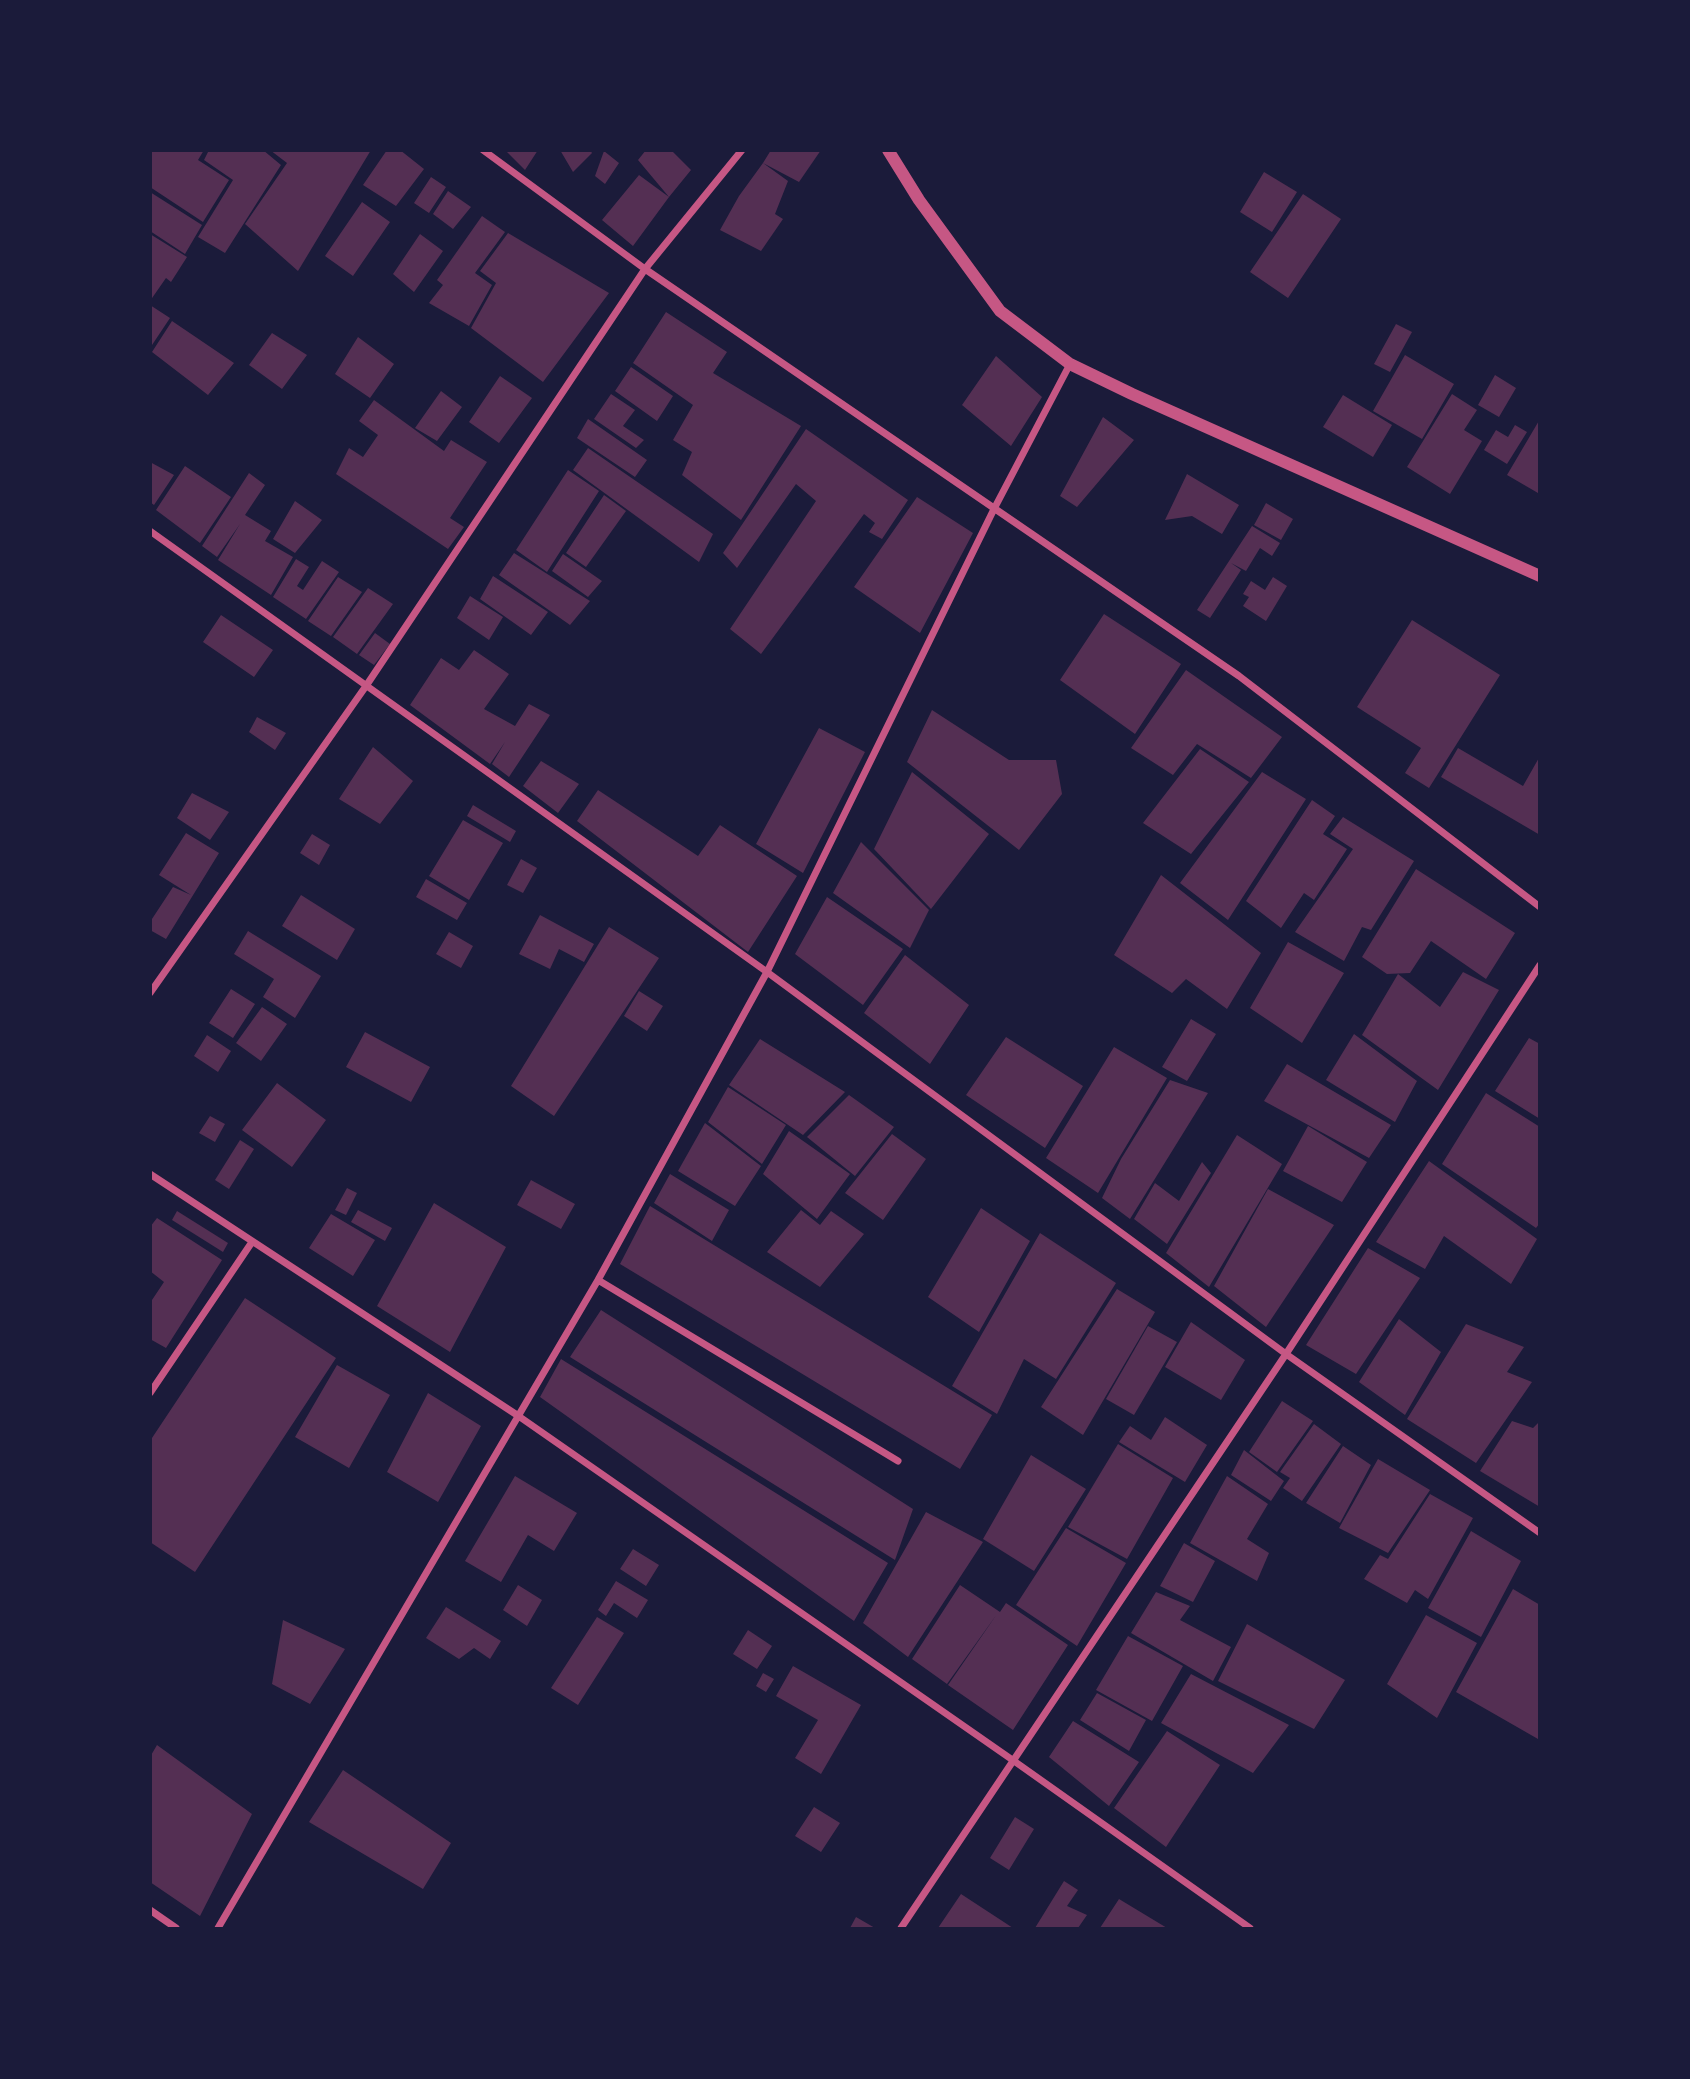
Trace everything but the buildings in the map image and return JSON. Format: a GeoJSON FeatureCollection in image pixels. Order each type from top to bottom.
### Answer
{"type":"FeatureCollection","features":[{"type":"Feature","properties":{"kind":"street"},"geometry":{"type":"LineString","coordinates":[[483,150],[645,269],[1239,676],[1539,907]]}},
{"type":"Feature","properties":{"kind":"street"},"geometry":{"type":"LineString","coordinates":[[150,993],[366,686],[645,269],[742,150]]}},
{"type":"Feature","properties":{"kind":"street"},"geometry":{"type":"LineString","coordinates":[[888,150],[919,200],[1000,311],[1070,364],[1539,576]]}},
{"type":"Feature","properties":{"kind":"street"},"geometry":{"type":"LineString","coordinates":[[218,1928],[598,1280],[767,972],[994,509],[1070,364]]}},
{"type":"Feature","properties":{"kind":"street"},"geometry":{"type":"LineString","coordinates":[[150,531],[767,972],[1286,1354],[1539,1532]]}},
{"type":"Feature","properties":{"kind":"street"},"geometry":{"type":"LineString","coordinates":[[901,1928],[1286,1354],[1539,965]]}},
{"type":"Feature","properties":{"kind":"street"},"geometry":{"type":"LineString","coordinates":[[150,1174],[517,1415],[1250,1928]]}},
{"type":"Feature","properties":{"kind":"street"},"geometry":{"type":"LineString","coordinates":[[150,1393],[252,1242]]}},
{"type":"Feature","properties":{"kind":"street"},"geometry":{"type":"LineString","coordinates":[[598,1280],[898,1461]]}},
{"type":"Feature","properties":{"kind":"street"},"geometry":{"type":"LineString","coordinates":[[150,1910],[176,1928]]}}]}
